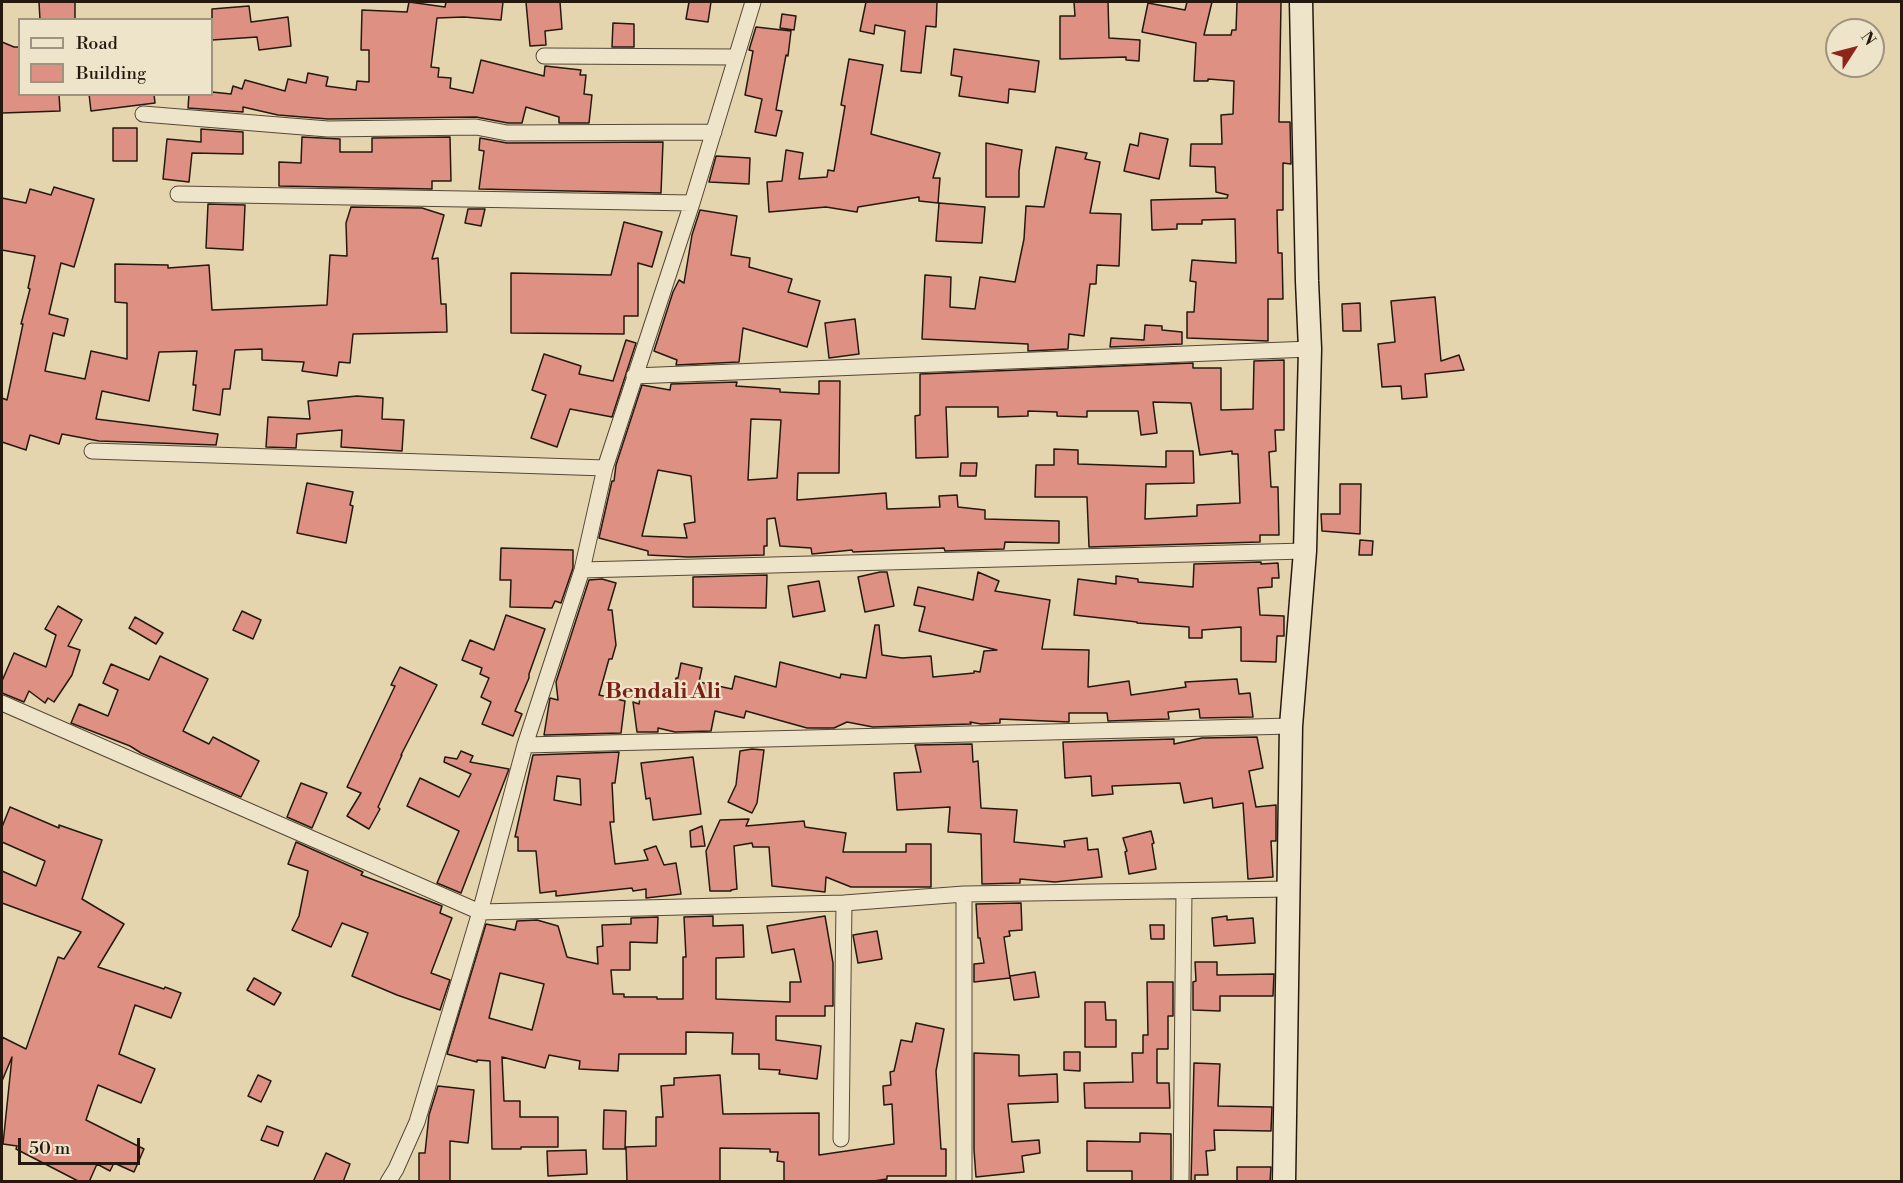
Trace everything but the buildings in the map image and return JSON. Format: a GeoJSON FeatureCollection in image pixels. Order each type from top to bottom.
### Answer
{"type":"FeatureCollection","features":[{"type":"Feature","properties":{"kind":"main road"},"geometry":{"type":"LineString","coordinates":[[1284,1182],[1292,726],[1305,551],[1310,349],[1306,281],[1301,2]]}},
{"type":"Feature","properties":{"kind":"street"},"geometry":{"type":"LineString","coordinates":[[388,1182],[417,1122],[480,912],[525,745],[582,570],[604,468],[692,203],[753,2]]}},
{"type":"Feature","properties":{"kind":"street"},"geometry":{"type":"LineString","coordinates":[[544,56],[736,57]]}},
{"type":"Feature","properties":{"kind":"street"},"geometry":{"type":"LineString","coordinates":[[143,114],[328,129],[476,127],[507,133],[714,132]]}},
{"type":"Feature","properties":{"kind":"street"},"geometry":{"type":"LineString","coordinates":[[178,194],[692,203]]}},
{"type":"Feature","properties":{"kind":"street"},"geometry":{"type":"LineString","coordinates":[[634,376],[1310,349]]}},
{"type":"Feature","properties":{"kind":"street"},"geometry":{"type":"LineString","coordinates":[[92,451],[604,468]]}},
{"type":"Feature","properties":{"kind":"street"},"geometry":{"type":"LineString","coordinates":[[582,570],[1305,551]]}},
{"type":"Feature","properties":{"kind":"street"},"geometry":{"type":"LineString","coordinates":[[2,703],[480,912],[844,903],[964,894],[1290,889]]}},
{"type":"Feature","properties":{"kind":"street"},"geometry":{"type":"LineString","coordinates":[[525,745],[1292,726]]}},
{"type":"Feature","properties":{"kind":"street"},"geometry":{"type":"LineString","coordinates":[[1181,1182],[1184,891]]}},
{"type":"Feature","properties":{"kind":"street"},"geometry":{"type":"LineString","coordinates":[[963,1182],[964,894]]}},
{"type":"Feature","properties":{"kind":"street"},"geometry":{"type":"LineString","coordinates":[[841,1139],[844,903]]}},
{"type":"Feature","properties":{"kind":"district","name":"Bendali Ali"},"geometry":{"type":"Point","coordinates":[663,693]}}]}
